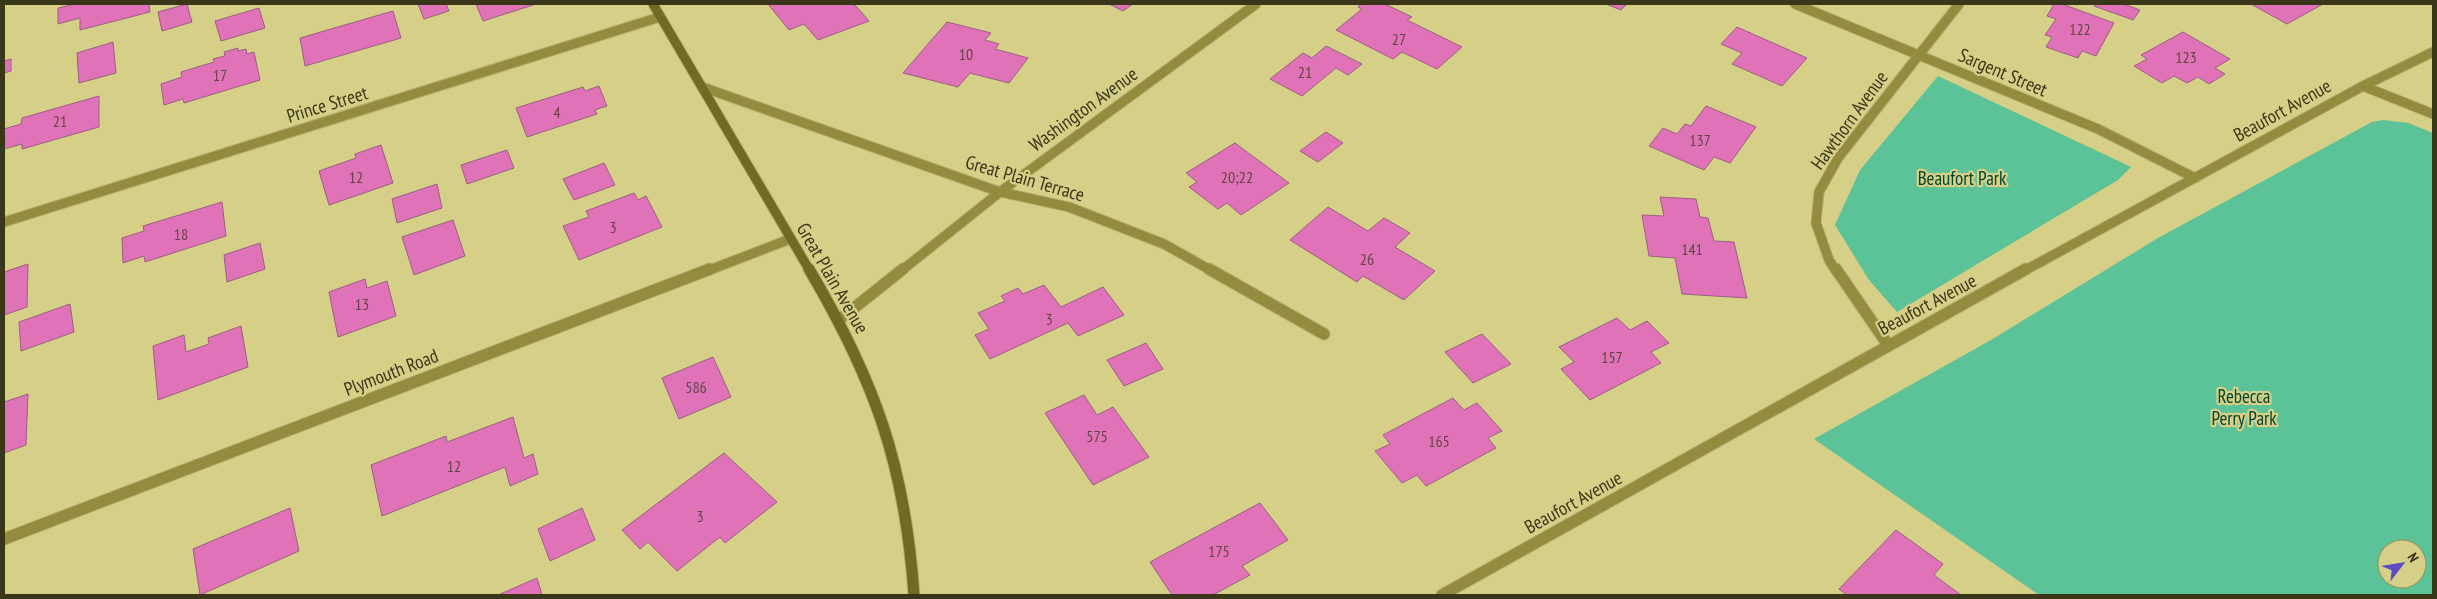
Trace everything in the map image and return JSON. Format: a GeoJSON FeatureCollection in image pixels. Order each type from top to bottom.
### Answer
{"type":"FeatureCollection","features":[{"type":"Feature","properties":{"kind":"main road","name":"Great Plain Avenue"},"geometry":{"type":"LineString","coordinates":[[653,4],[839,320],[875,396],[892,445],[902,488],[911,541],[914,595]]}},
{"type":"Feature","properties":{"kind":"street","name":"Washington Avenue"},"geometry":{"type":"LineString","coordinates":[[839,320],[1000,192],[1256,4]]}},
{"type":"Feature","properties":{"kind":"street","name":"Sargent Street"},"geometry":{"type":"LineString","coordinates":[[1795,4],[2098,129],[2195,178]]}},
{"type":"Feature","properties":{"kind":"street","name":"Hawthorn Avenue"},"geometry":{"type":"LineString","coordinates":[[1888,345],[1829,260],[1816,223],[1819,192],[1838,158],[1959,4]]}},
{"type":"Feature","properties":{"kind":"street","name":"Prince Street"},"geometry":{"type":"LineString","coordinates":[[4,222],[660,17]]}},
{"type":"Feature","properties":{"kind":"street","name":"Beaufort Avenue"},"geometry":{"type":"LineString","coordinates":[[1442,595],[1888,345],[2363,86],[2433,52]]}},
{"type":"Feature","properties":{"kind":"street"},"geometry":{"type":"LineString","coordinates":[[2363,86],[2433,114]]}},
{"type":"Feature","properties":{"kind":"street","name":"Great Plain Terrace"},"geometry":{"type":"LineString","coordinates":[[702,87],[1000,192],[1069,207],[1164,244],[1324,334]]}},
{"type":"Feature","properties":{"kind":"street","name":"Plymouth Road"},"geometry":{"type":"LineString","coordinates":[[4,539],[790,239]]}},
{"type":"Feature","properties":{"kind":"green space","name":"Beaufort Park"},"geometry":{"type":"Polygon","coordinates":[[[1938,76],[2131,167],[2118,180],[1897,312],[1869,280],[1835,225],[1860,170],[1938,76]]]}},
{"type":"Feature","properties":{"kind":"green space","name":"Rebecca Perry Park"},"geometry":{"type":"Polygon","coordinates":[[[2383,120],[2408,123],[2433,133],[2433,595],[2039,595],[1814,439],[1991,340],[2158,238],[2372,122],[2383,120]]]}},
{"type":"Feature","properties":{"kind":"building"},"geometry":{"type":"Polygon","coordinates":[[[75,4],[149,4],[150,12],[80,30],[80,18],[58,24],[58,8],[75,4]]]}},
{"type":"Feature","properties":{"kind":"building"},"geometry":{"type":"Polygon","coordinates":[[[187,4],[192,22],[162,31],[158,12],[187,4]]]}},
{"type":"Feature","properties":{"kind":"building"},"geometry":{"type":"Polygon","coordinates":[[[418,4],[446,4],[449,11],[424,19],[418,4]]]}},
{"type":"Feature","properties":{"kind":"building"},"geometry":{"type":"Polygon","coordinates":[[[476,4],[532,4],[533,5],[483,21],[476,4]]]}},
{"type":"Feature","properties":{"kind":"building"},"geometry":{"type":"Polygon","coordinates":[[[768,4],[858,4],[855,5],[869,21],[818,40],[804,24],[789,30],[768,4]]]}},
{"type":"Feature","properties":{"kind":"building"},"geometry":{"type":"Polygon","coordinates":[[[1109,4],[1133,4],[1123,11],[1109,4]]]}},
{"type":"Feature","properties":{"kind":"building"},"geometry":{"type":"Polygon","coordinates":[[[1361,4],[1385,4],[1412,17],[1407,20],[1462,47],[1437,69],[1402,52],[1393,59],[1336,30],[1362,9],[1358,7],[1361,4]]]}},
{"type":"Feature","properties":{"kind":"building"},"geometry":{"type":"Polygon","coordinates":[[[1606,4],[1627,4],[1621,10],[1606,4]]]}},
{"type":"Feature","properties":{"kind":"building"},"geometry":{"type":"Polygon","coordinates":[[[2054,4],[2062,4],[2114,23],[2096,56],[2082,51],[2078,58],[2046,47],[2052,37],[2045,35],[2056,19],[2047,16],[2054,4]]]}},
{"type":"Feature","properties":{"kind":"building"},"geometry":{"type":"Polygon","coordinates":[[[2095,4],[2124,4],[2140,10],[2133,20],[2094,6],[2095,4]]]}},
{"type":"Feature","properties":{"kind":"building"},"geometry":{"type":"Polygon","coordinates":[[[2251,4],[2323,4],[2287,24],[2251,4]]]}},
{"type":"Feature","properties":{"kind":"building"},"geometry":{"type":"Polygon","coordinates":[[[259,8],[265,28],[221,41],[215,21],[259,8]]]}},
{"type":"Feature","properties":{"kind":"building"},"geometry":{"type":"Polygon","coordinates":[[[393,11],[401,38],[305,66],[300,38],[393,11]]]}},
{"type":"Feature","properties":{"kind":"building"},"geometry":{"type":"Polygon","coordinates":[[[947,22],[991,33],[985,40],[999,44],[995,49],[1028,58],[1009,83],[970,73],[958,87],[903,73],[947,22]]]}},
{"type":"Feature","properties":{"kind":"building"},"geometry":{"type":"Polygon","coordinates":[[[1737,27],[1807,58],[1782,86],[1732,64],[1742,53],[1721,44],[1737,27]]]}},
{"type":"Feature","properties":{"kind":"building"},"geometry":{"type":"Polygon","coordinates":[[[2183,32],[2230,59],[2215,68],[2225,74],[2209,84],[2198,77],[2187,83],[2174,76],[2162,83],[2134,66],[2147,59],[2141,55],[2183,32]]]}},
{"type":"Feature","properties":{"kind":"building"},"geometry":{"type":"Polygon","coordinates":[[[113,42],[116,73],[79,83],[77,53],[113,42]]]}},
{"type":"Feature","properties":{"kind":"building"},"geometry":{"type":"Polygon","coordinates":[[[1326,46],[1362,64],[1348,75],[1336,68],[1302,96],[1270,79],[1303,53],[1312,58],[1326,46]]]}},
{"type":"Feature","properties":{"kind":"building"},"geometry":{"type":"Polygon","coordinates":[[[238,48],[238,51],[246,49],[247,54],[254,52],[260,80],[184,103],[183,99],[164,105],[161,84],[182,77],[181,72],[214,62],[213,59],[225,56],[224,52],[238,48]]]}},
{"type":"Feature","properties":{"kind":"building"},"geometry":{"type":"Polygon","coordinates":[[[11,59],[11,71],[4,73],[4,61],[11,59]]]}},
{"type":"Feature","properties":{"kind":"building"},"geometry":{"type":"Polygon","coordinates":[[[599,86],[607,106],[595,110],[597,114],[527,137],[516,108],[583,87],[585,91],[599,86]]]}},
{"type":"Feature","properties":{"kind":"building"},"geometry":{"type":"Polygon","coordinates":[[[99,96],[99,127],[22,149],[22,144],[4,149],[4,129],[21,124],[22,118],[99,96]]]}},
{"type":"Feature","properties":{"kind":"building"},"geometry":{"type":"Polygon","coordinates":[[[1706,106],[1756,127],[1730,163],[1714,157],[1704,170],[1649,146],[1663,128],[1677,134],[1685,124],[1691,126],[1706,106]]]}},
{"type":"Feature","properties":{"kind":"building"},"geometry":{"type":"Polygon","coordinates":[[[1326,132],[1343,143],[1318,162],[1300,151],[1326,132]]]}},
{"type":"Feature","properties":{"kind":"building"},"geometry":{"type":"Polygon","coordinates":[[[1235,143],[1289,183],[1241,215],[1227,203],[1218,209],[1189,187],[1197,182],[1186,173],[1235,143]]]}},
{"type":"Feature","properties":{"kind":"building"},"geometry":{"type":"Polygon","coordinates":[[[381,145],[393,183],[329,205],[319,171],[356,158],[355,154],[381,145]]]}},
{"type":"Feature","properties":{"kind":"building"},"geometry":{"type":"Polygon","coordinates":[[[507,150],[514,168],[467,184],[461,165],[507,150]]]}},
{"type":"Feature","properties":{"kind":"building"},"geometry":{"type":"Polygon","coordinates":[[[604,163],[615,185],[574,200],[563,179],[604,163]]]}},
{"type":"Feature","properties":{"kind":"building"},"geometry":{"type":"Polygon","coordinates":[[[437,184],[442,208],[397,223],[392,199],[437,184]]]}},
{"type":"Feature","properties":{"kind":"building"},"geometry":{"type":"Polygon","coordinates":[[[634,193],[638,200],[646,196],[662,227],[579,260],[563,226],[589,217],[586,211],[634,193]]]}},
{"type":"Feature","properties":{"kind":"building"},"geometry":{"type":"Polygon","coordinates":[[[1660,197],[1696,199],[1700,217],[1708,218],[1714,241],[1734,242],[1747,298],[1682,294],[1675,258],[1649,256],[1642,215],[1664,216],[1660,197]]]}},
{"type":"Feature","properties":{"kind":"building"},"geometry":{"type":"Polygon","coordinates":[[[222,202],[226,236],[145,262],[144,256],[123,263],[122,238],[144,231],[143,226],[222,202]]]}},
{"type":"Feature","properties":{"kind":"building"},"geometry":{"type":"Polygon","coordinates":[[[1328,207],[1368,231],[1384,218],[1410,233],[1395,247],[1435,271],[1404,300],[1363,276],[1357,282],[1290,240],[1328,207]]]}},
{"type":"Feature","properties":{"kind":"building"},"geometry":{"type":"Polygon","coordinates":[[[453,220],[465,256],[414,275],[402,237],[453,220]]]}},
{"type":"Feature","properties":{"kind":"building"},"geometry":{"type":"Polygon","coordinates":[[[260,243],[265,269],[227,282],[224,255],[260,243]]]}},
{"type":"Feature","properties":{"kind":"building"},"geometry":{"type":"Polygon","coordinates":[[[28,264],[27,307],[4,315],[4,272],[28,264]]]}},
{"type":"Feature","properties":{"kind":"building"},"geometry":{"type":"Polygon","coordinates":[[[365,279],[367,288],[387,281],[396,316],[338,337],[329,292],[365,279]]]}},
{"type":"Feature","properties":{"kind":"building"},"geometry":{"type":"Polygon","coordinates":[[[1044,285],[1061,307],[1103,287],[1124,315],[1078,336],[1068,323],[990,359],[975,335],[989,329],[978,313],[1005,301],[1001,296],[1018,288],[1023,294],[1044,285]]]}},
{"type":"Feature","properties":{"kind":"building"},"geometry":{"type":"Polygon","coordinates":[[[70,304],[74,332],[21,351],[19,322],[70,304]]]}},
{"type":"Feature","properties":{"kind":"building"},"geometry":{"type":"Polygon","coordinates":[[[1617,318],[1630,330],[1647,321],[1669,343],[1651,352],[1661,363],[1590,400],[1561,369],[1574,362],[1559,347],[1617,318]]]}},
{"type":"Feature","properties":{"kind":"building"},"geometry":{"type":"Polygon","coordinates":[[[241,326],[248,367],[158,400],[153,346],[184,335],[186,352],[209,344],[208,338],[241,326]]]}},
{"type":"Feature","properties":{"kind":"building"},"geometry":{"type":"Polygon","coordinates":[[[1482,334],[1511,364],[1473,383],[1445,352],[1482,334]]]}},
{"type":"Feature","properties":{"kind":"building"},"geometry":{"type":"Polygon","coordinates":[[[1146,343],[1163,369],[1124,386],[1107,360],[1146,343]]]}},
{"type":"Feature","properties":{"kind":"building"},"geometry":{"type":"Polygon","coordinates":[[[713,357],[731,397],[679,419],[662,378],[713,357]]]}},
{"type":"Feature","properties":{"kind":"building"},"geometry":{"type":"Polygon","coordinates":[[[28,394],[26,445],[4,453],[4,402],[28,394]]]}},
{"type":"Feature","properties":{"kind":"building"},"geometry":{"type":"Polygon","coordinates":[[[1084,395],[1097,415],[1113,407],[1149,457],[1093,485],[1045,413],[1084,395]]]}},
{"type":"Feature","properties":{"kind":"building"},"geometry":{"type":"Polygon","coordinates":[[[1453,398],[1464,410],[1477,403],[1502,431],[1488,438],[1496,448],[1426,486],[1417,475],[1402,483],[1375,451],[1390,444],[1383,435],[1453,398]]]}},
{"type":"Feature","properties":{"kind":"building"},"geometry":{"type":"Polygon","coordinates":[[[513,417],[524,458],[533,454],[538,474],[510,486],[505,467],[382,516],[371,465],[446,436],[447,442],[513,417]]]}},
{"type":"Feature","properties":{"kind":"building"},"geometry":{"type":"Polygon","coordinates":[[[724,453],[777,502],[725,543],[720,537],[677,571],[648,542],[640,549],[622,530],[724,453]]]}},
{"type":"Feature","properties":{"kind":"building"},"geometry":{"type":"Polygon","coordinates":[[[1260,503],[1288,540],[1242,566],[1250,575],[1213,595],[1172,595],[1150,562],[1260,503]]]}},
{"type":"Feature","properties":{"kind":"building"},"geometry":{"type":"Polygon","coordinates":[[[290,508],[299,551],[200,595],[193,549],[290,508]]]}},
{"type":"Feature","properties":{"kind":"building"},"geometry":{"type":"Polygon","coordinates":[[[582,508],[595,540],[550,561],[538,529],[582,508]]]}},
{"type":"Feature","properties":{"kind":"building"},"geometry":{"type":"Polygon","coordinates":[[[1896,530],[1943,564],[1934,575],[1961,595],[1847,595],[1839,589],[1896,530]]]}},
{"type":"Feature","properties":{"kind":"building"},"geometry":{"type":"Polygon","coordinates":[[[537,578],[542,595],[498,595],[537,578]]]}}]}
